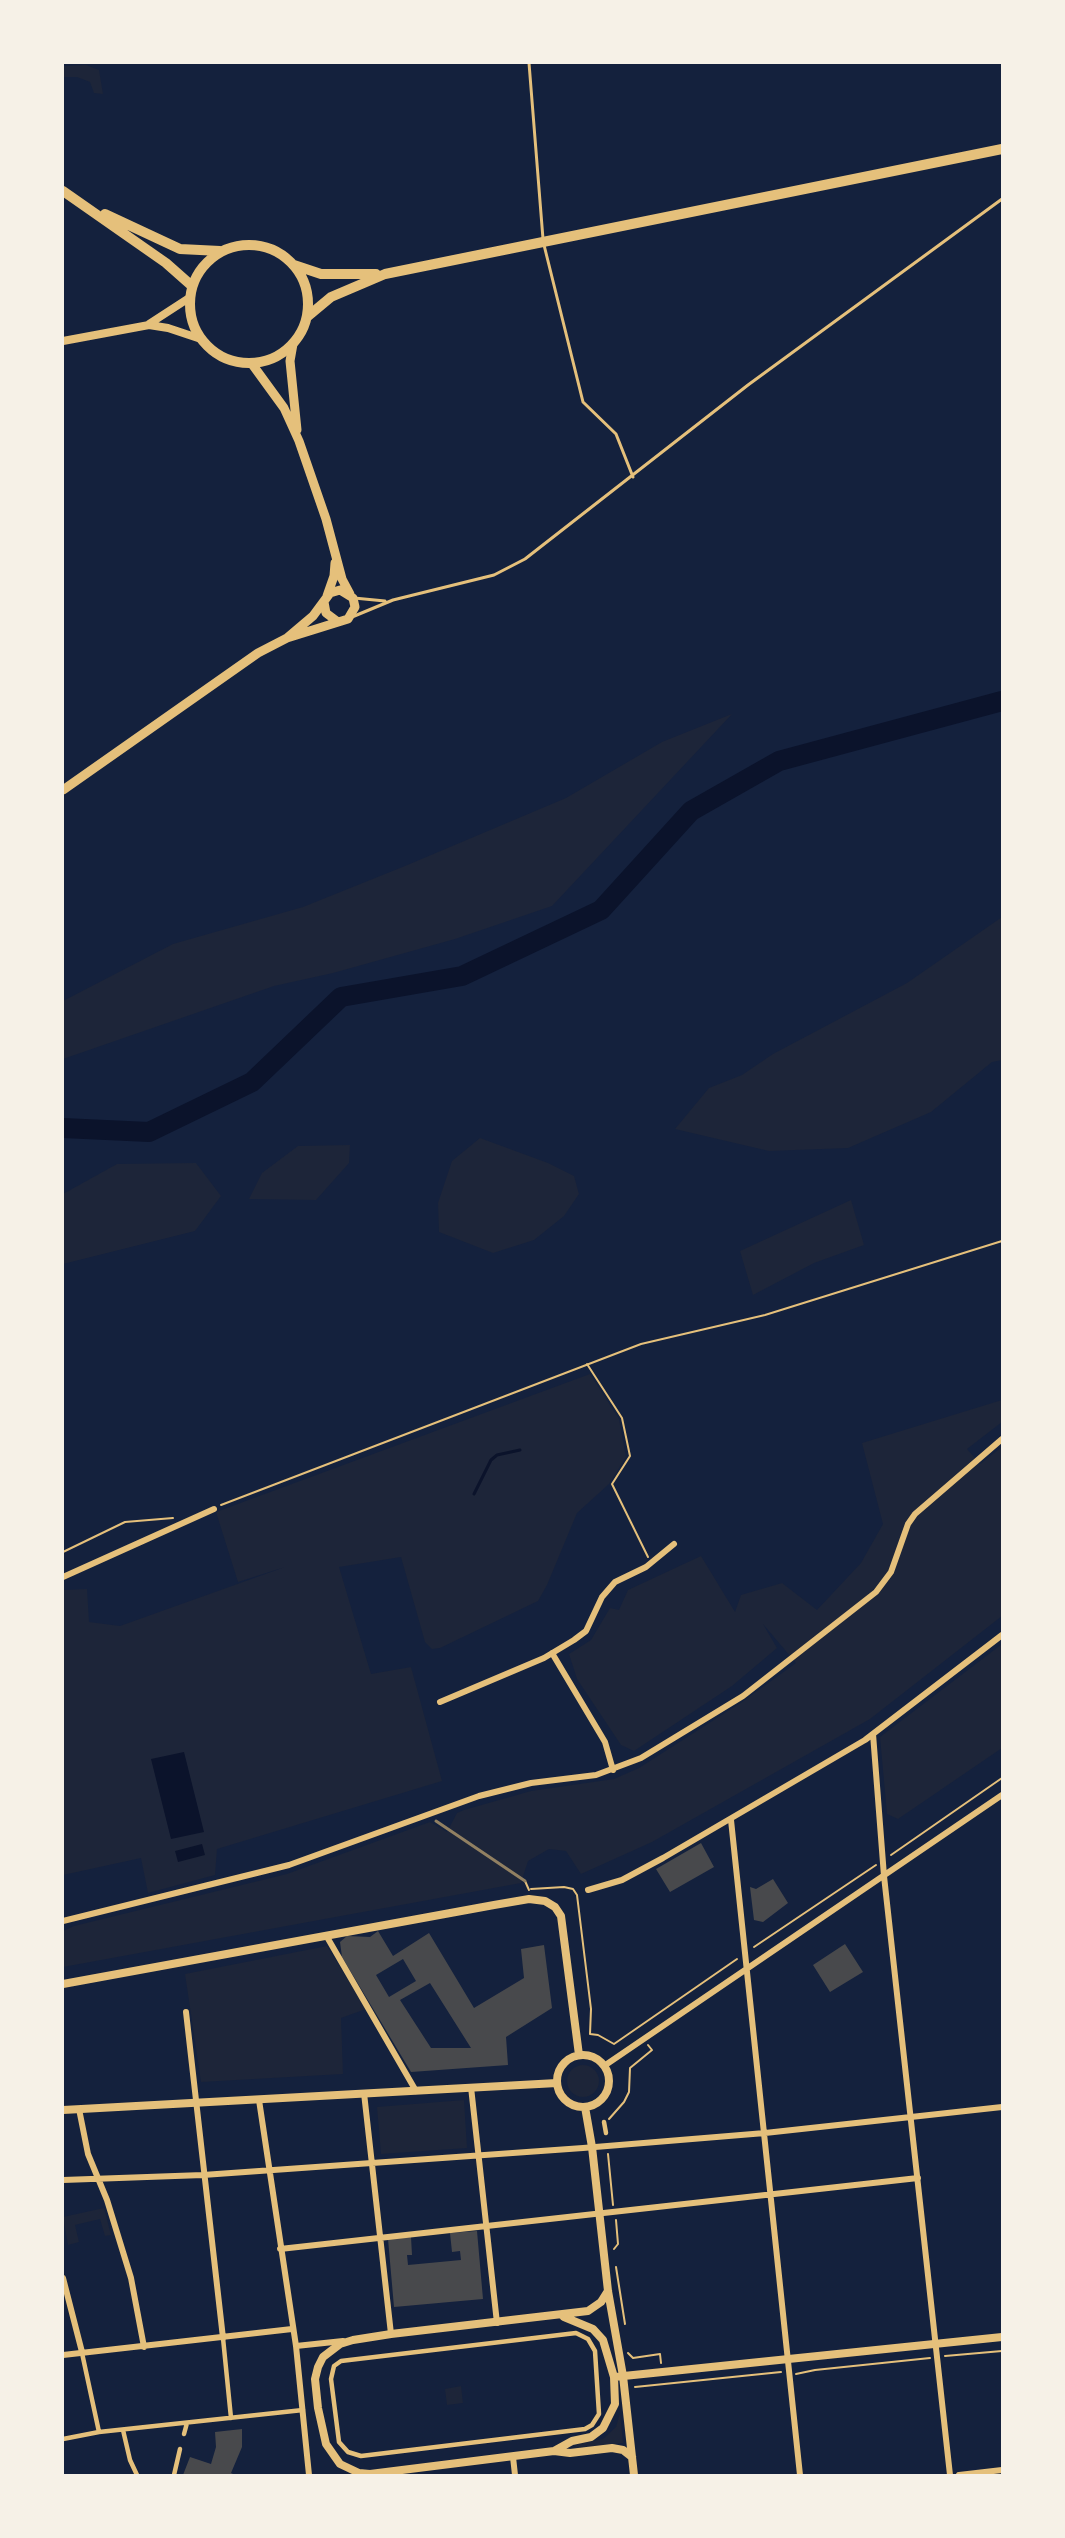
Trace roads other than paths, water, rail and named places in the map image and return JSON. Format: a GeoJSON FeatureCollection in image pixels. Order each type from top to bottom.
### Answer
{"type":"FeatureCollection","features":[{"type":"Feature","properties":{"kind":"main road"},"geometry":{"type":"LineString","coordinates":[[294,265],[321,274],[385,273],[1002,149]]}},
{"type":"Feature","properties":{"kind":"main road"},"geometry":{"type":"LineString","coordinates":[[63,191],[166,263],[192,286]]}},
{"type":"Feature","properties":{"kind":"main road"},"geometry":{"type":"LineString","coordinates":[[78,200],[180,249],[220,251],[239,245],[260,245],[279,252],[294,265],[304,281],[308,299],[307,317]]}},
{"type":"Feature","properties":{"kind":"main road"},"geometry":{"type":"LineString","coordinates":[[220,251],[203,266],[192,286],[189,298],[194,326],[201,339],[223,358],[252,364],[267,361],[293,344]]}},
{"type":"Feature","properties":{"kind":"main road"},"geometry":{"type":"LineString","coordinates":[[299,441],[292,396],[290,361],[293,344],[307,317],[332,297],[385,273]]}},
{"type":"Feature","properties":{"kind":"main road"},"geometry":{"type":"LineString","coordinates":[[63,790],[258,653],[287,638],[343,620],[355,608],[335,555],[299,441],[284,408],[252,364]]}},
{"type":"Feature","properties":{"kind":"main road"},"geometry":{"type":"LineString","coordinates":[[335,555],[334,576],[325,600],[326,613],[343,620]]}},
{"type":"Feature","properties":{"kind":"main road"},"geometry":{"type":"LineString","coordinates":[[287,638],[306,623],[335,591],[352,596]]}},
{"type":"Feature","properties":{"kind":"street"},"geometry":{"type":"LineString","coordinates":[[149,325],[189,298]]}},
{"type":"Feature","properties":{"kind":"street"},"geometry":{"type":"LineString","coordinates":[[63,341],[149,325],[168,327],[201,339]]}},
{"type":"Feature","properties":{"kind":"street"},"geometry":{"type":"LineString","coordinates":[[63,1921],[289,1865],[480,1796],[531,1783],[596,1775],[641,1758],[743,1696],[876,1592],[891,1572],[908,1524],[915,1514],[1002,1439]]}},
{"type":"Feature","properties":{"kind":"street"},"geometry":{"type":"LineString","coordinates":[[63,1577],[214,1509]]}},
{"type":"Feature","properties":{"kind":"street"},"geometry":{"type":"LineString","coordinates":[[440,1702],[552,1653],[586,1631],[602,1598],[615,1582],[651,1563],[674,1544]]}},
{"type":"Feature","properties":{"kind":"street"},"geometry":{"type":"LineString","coordinates":[[588,1890],[622,1880],[731,1820],[873,1734],[1002,1635]]}},
{"type":"Feature","properties":{"kind":"street"},"geometry":{"type":"LineString","coordinates":[[552,1653],[605,1742],[614,1770]]}},
{"type":"Feature","properties":{"kind":"street"},"geometry":{"type":"LineString","coordinates":[[873,1734],[884,1876],[950,2475]]}},
{"type":"Feature","properties":{"kind":"street"},"geometry":{"type":"LineString","coordinates":[[604,2066],[1002,1795]]}},
{"type":"Feature","properties":{"kind":"street"},"geometry":{"type":"LineString","coordinates":[[731,1820],[800,2475]]}},
{"type":"Feature","properties":{"kind":"street"},"geometry":{"type":"LineString","coordinates":[[63,1984],[530,1899],[545,1901],[555,1907],[561,1916],[579,2055]]}},
{"type":"Feature","properties":{"kind":"street"},"geometry":{"type":"LineString","coordinates":[[327,1937],[416,2091]]}},
{"type":"Feature","properties":{"kind":"street"},"geometry":{"type":"LineString","coordinates":[[186,2012],[231,2418]]}},
{"type":"Feature","properties":{"kind":"street"},"geometry":{"type":"LineString","coordinates":[[579,2055],[591,2056],[604,2066],[608,2073],[608,2089],[599,2102],[585,2107],[570,2103],[563,2098],[557,2084],[560,2068],[572,2058],[579,2055]]}},
{"type":"Feature","properties":{"kind":"street"},"geometry":{"type":"LineString","coordinates":[[63,2110],[557,2084]]}},
{"type":"Feature","properties":{"kind":"street"},"geometry":{"type":"LineString","coordinates":[[471,2087],[496,2323]]}},
{"type":"Feature","properties":{"kind":"street"},"geometry":{"type":"LineString","coordinates":[[363,2093],[391,2334]]}},
{"type":"Feature","properties":{"kind":"street"},"geometry":{"type":"LineString","coordinates":[[259,2100],[296,2346],[309,2475]]}},
{"type":"Feature","properties":{"kind":"street"},"geometry":{"type":"LineString","coordinates":[[585,2107],[600,2212],[618,2376],[634,2475]]}},
{"type":"Feature","properties":{"kind":"street"},"geometry":{"type":"LineString","coordinates":[[63,2180],[203,2175],[592,2147],[765,2133],[1002,2107]]}},
{"type":"Feature","properties":{"kind":"street"},"geometry":{"type":"LineString","coordinates":[[79,2109],[88,2154],[131,2278],[144,2347]]}},
{"type":"Feature","properties":{"kind":"street"},"geometry":{"type":"LineString","coordinates":[[604,2122],[606,2133]]}},
{"type":"Feature","properties":{"kind":"street"},"geometry":{"type":"LineString","coordinates":[[280,2249],[918,2178]]}},
{"type":"Feature","properties":{"kind":"street"},"geometry":{"type":"LineString","coordinates":[[63,2278],[99,2432]]}},
{"type":"Feature","properties":{"kind":"street"},"geometry":{"type":"LineString","coordinates":[[296,2346],[561,2316],[595,2308],[608,2291]]}},
{"type":"Feature","properties":{"kind":"street"},"geometry":{"type":"LineString","coordinates":[[554,2451],[572,2441],[591,2437],[603,2428],[615,2404],[618,2376],[603,2340],[593,2329],[561,2316]]}},
{"type":"Feature","properties":{"kind":"street"},"geometry":{"type":"LineString","coordinates":[[63,2355],[292,2329]]}},
{"type":"Feature","properties":{"kind":"street"},"geometry":{"type":"LineString","coordinates":[[576,2333],[583,2335],[594,2346],[599,2414],[592,2425],[585,2429],[361,2456],[353,2455],[343,2448],[336,2430],[331,2379],[334,2366],[341,2361],[576,2333]]}},
{"type":"Feature","properties":{"kind":"street"},"geometry":{"type":"LineString","coordinates":[[618,2376],[1002,2337]]}},
{"type":"Feature","properties":{"kind":"street"},"geometry":{"type":"LineString","coordinates":[[353,2340],[340,2344],[323,2357],[315,2379],[321,2431],[333,2455],[351,2470],[365,2474],[409,2472],[554,2451],[570,2453],[612,2448],[623,2450],[632,2457]]}},
{"type":"Feature","properties":{"kind":"street"},"geometry":{"type":"LineString","coordinates":[[63,2439],[99,2432],[318,2408]]}},
{"type":"Feature","properties":{"kind":"street"},"geometry":{"type":"LineString","coordinates":[[184,2434],[187,2423]]}},
{"type":"Feature","properties":{"kind":"street"},"geometry":{"type":"LineString","coordinates":[[123,2430],[130,2460],[137,2475]]}},
{"type":"Feature","properties":{"kind":"street"},"geometry":{"type":"LineString","coordinates":[[174,2475],[180,2450]]}},
{"type":"Feature","properties":{"kind":"street"},"geometry":{"type":"LineString","coordinates":[[513,2457],[515,2475]]}},
{"type":"Feature","properties":{"kind":"street"},"geometry":{"type":"LineString","coordinates":[[959,2475],[1002,2470]]}},
{"type":"Feature","properties":{"kind":"lane"},"geometry":{"type":"LineString","coordinates":[[529,63],[543,240],[584,402],[616,434],[633,477]]}},
{"type":"Feature","properties":{"kind":"lane"},"geometry":{"type":"LineString","coordinates":[[343,620],[393,600],[494,574],[525,560],[832,321],[1002,199]]}},
{"type":"Feature","properties":{"kind":"lane"},"geometry":{"type":"LineString","coordinates":[[352,596],[375,602],[393,600]]}},
{"type":"Feature","properties":{"kind":"waterway"},"geometry":{"type":"LineString","coordinates":[[63,1128],[149,1132],[252,1082],[341,997],[462,976],[601,910],[691,811],[779,761],[1002,701]]}},
{"type":"Feature","properties":{"kind":"waterway"},"geometry":{"type":"LineString","coordinates":[[474,1494],[491,1460],[497,1455],[520,1450]]}},
{"type":"Feature","properties":{"kind":"railway"},"geometry":{"type":"LineString","coordinates":[[436,1821],[525,1881]]}}]}
